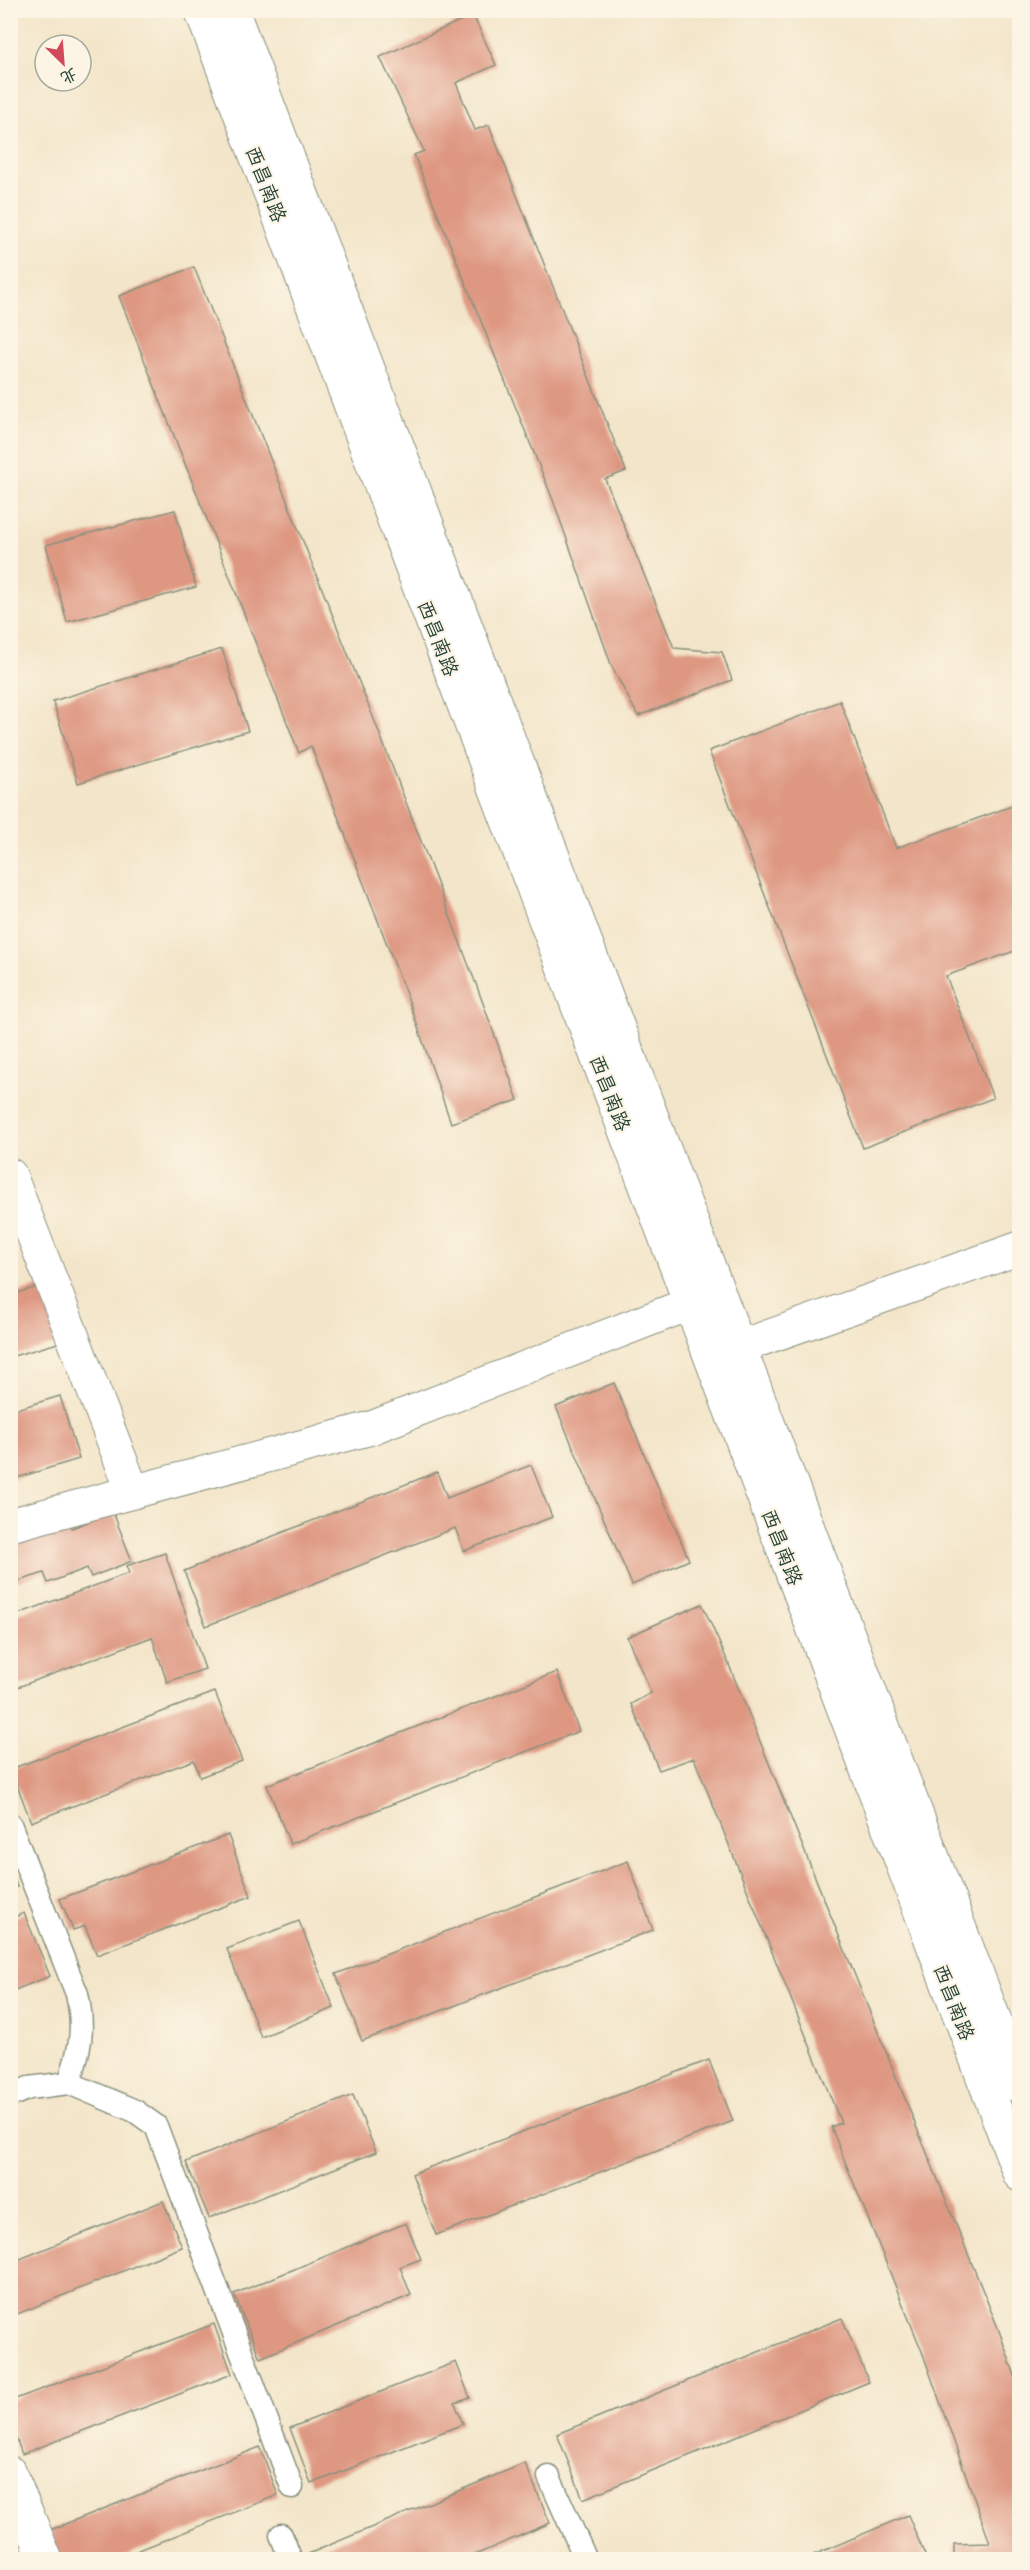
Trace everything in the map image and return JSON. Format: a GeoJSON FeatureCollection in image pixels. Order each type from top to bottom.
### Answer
{"type":"FeatureCollection","features":[{"type":"Feature","properties":{"kind":"street","name":"西昌南路"},"geometry":{"type":"LineString","coordinates":[[201,10],[1020,2175]]}},
{"type":"Feature","properties":{"kind":"street","name":"西昌南路"},"geometry":{"type":"LineString","coordinates":[[232,10],[1020,2087]]}},
{"type":"Feature","properties":{"kind":"street"},"geometry":{"type":"LineString","coordinates":[[10,1175],[132,1492]]}},
{"type":"Feature","properties":{"kind":"street"},"geometry":{"type":"LineString","coordinates":[[739,1347],[1020,1248]]}},
{"type":"Feature","properties":{"kind":"street"},"geometry":{"type":"LineString","coordinates":[[10,1525],[371,1428],[689,1304]]}},
{"type":"Feature","properties":{"kind":"street"},"geometry":{"type":"LineString","coordinates":[[10,2473],[46,2559]]}},
{"type":"Feature","properties":{"kind":"lane"},"geometry":{"type":"LineString","coordinates":[[10,1824],[77,1994],[82,2019],[79,2052],[69,2083]]}},
{"type":"Feature","properties":{"kind":"lane"},"geometry":{"type":"LineString","coordinates":[[10,2096],[29,2088],[69,2083],[135,2110],[156,2126],[292,2487]]}},
{"type":"Feature","properties":{"kind":"lane"},"geometry":{"type":"LineString","coordinates":[[549,2477],[585,2559]]}},
{"type":"Feature","properties":{"kind":"lane"},"geometry":{"type":"LineString","coordinates":[[280,2535],[291,2559]]}},
{"type":"Feature","properties":{"kind":"building"},"geometry":{"type":"Polygon","coordinates":[[[473,15],[496,65],[456,83],[475,130],[489,125],[626,471],[605,479],[674,648],[722,652],[732,680],[638,716],[612,667],[553,500],[414,155],[424,151],[380,57],[473,15]]]}},
{"type":"Feature","properties":{"kind":"building"},"geometry":{"type":"Polygon","coordinates":[[[194,267],[375,722],[518,1100],[451,1123],[411,1007],[311,746],[299,753],[119,296],[194,267]]]}},
{"type":"Feature","properties":{"kind":"building"},"geometry":{"type":"Polygon","coordinates":[[[175,510],[196,587],[67,622],[46,545],[175,510]]]}},
{"type":"Feature","properties":{"kind":"building"},"geometry":{"type":"Polygon","coordinates":[[[222,649],[248,731],[78,783],[53,701],[222,649]]]}},
{"type":"Feature","properties":{"kind":"building"},"geometry":{"type":"Polygon","coordinates":[[[840,701],[896,848],[1020,803],[1020,949],[946,976],[993,1098],[863,1148],[709,751],[840,701]]]}},
{"type":"Feature","properties":{"kind":"building"},"geometry":{"type":"Polygon","coordinates":[[[41,1286],[58,1343],[10,1357],[10,1295],[41,1286]]]}},
{"type":"Feature","properties":{"kind":"building"},"geometry":{"type":"Polygon","coordinates":[[[614,1383],[689,1560],[632,1585],[556,1407],[614,1383]]]}},
{"type":"Feature","properties":{"kind":"building"},"geometry":{"type":"Polygon","coordinates":[[[60,1396],[79,1459],[10,1480],[10,1411],[60,1396]]]}},
{"type":"Feature","properties":{"kind":"building"},"geometry":{"type":"Polygon","coordinates":[[[531,1465],[552,1517],[464,1551],[455,1528],[206,1626],[184,1571],[437,1472],[447,1498],[531,1465]]]}},
{"type":"Feature","properties":{"kind":"building"},"geometry":{"type":"Polygon","coordinates":[[[113,1512],[132,1561],[91,1577],[87,1568],[48,1583],[44,1573],[10,1584],[10,1534],[69,1520],[72,1528],[113,1512]]]}},
{"type":"Feature","properties":{"kind":"building"},"geometry":{"type":"Polygon","coordinates":[[[165,1553],[205,1669],[167,1682],[152,1637],[10,1690],[10,1617],[129,1573],[126,1566],[165,1553]]]}},
{"type":"Feature","properties":{"kind":"building"},"geometry":{"type":"Polygon","coordinates":[[[702,1604],[727,1660],[998,2328],[1020,2390],[1020,2560],[954,2560],[954,2544],[990,2543],[923,2354],[831,2127],[841,2123],[694,1758],[659,1770],[631,1704],[651,1693],[627,1637],[702,1604]]]}},
{"type":"Feature","properties":{"kind":"building"},"geometry":{"type":"Polygon","coordinates":[[[557,1672],[579,1731],[290,1844],[267,1785],[557,1672]]]}},
{"type":"Feature","properties":{"kind":"building"},"geometry":{"type":"Polygon","coordinates":[[[215,1692],[242,1761],[200,1777],[194,1760],[31,1822],[11,1769],[215,1692]]]}},
{"type":"Feature","properties":{"kind":"building"},"geometry":{"type":"Polygon","coordinates":[[[228,1835],[251,1896],[97,1955],[85,1926],[73,1930],[60,1899],[228,1835]]]}},
{"type":"Feature","properties":{"kind":"building"},"geometry":{"type":"Polygon","coordinates":[[[628,1861],[653,1930],[362,2041],[336,1974],[628,1861]]]}},
{"type":"Feature","properties":{"kind":"building"},"geometry":{"type":"Polygon","coordinates":[[[10,1870],[17,1887],[10,1889],[10,1870]]]}},
{"type":"Feature","properties":{"kind":"building"},"geometry":{"type":"Polygon","coordinates":[[[24,1913],[50,1976],[10,1992],[10,1919],[24,1913]]]}},
{"type":"Feature","properties":{"kind":"building"},"geometry":{"type":"Polygon","coordinates":[[[299,1921],[334,2008],[261,2037],[227,1949],[299,1921]]]}},
{"type":"Feature","properties":{"kind":"building"},"geometry":{"type":"Polygon","coordinates":[[[709,2060],[733,2121],[436,2235],[412,2174],[709,2060]]]}},
{"type":"Feature","properties":{"kind":"building"},"geometry":{"type":"Polygon","coordinates":[[[353,2095],[376,2152],[209,2218],[186,2162],[353,2095]]]}},
{"type":"Feature","properties":{"kind":"building"},"geometry":{"type":"Polygon","coordinates":[[[163,2201],[182,2247],[10,2317],[10,2263],[163,2201]]]}},
{"type":"Feature","properties":{"kind":"building"},"geometry":{"type":"Polygon","coordinates":[[[406,2223],[421,2259],[400,2267],[411,2295],[260,2358],[234,2294],[406,2223]]]}},
{"type":"Feature","properties":{"kind":"building"},"geometry":{"type":"Polygon","coordinates":[[[842,2318],[869,2382],[583,2499],[557,2434],[842,2318]]]}},
{"type":"Feature","properties":{"kind":"building"},"geometry":{"type":"Polygon","coordinates":[[[214,2324],[232,2374],[22,2454],[10,2422],[10,2401],[214,2324]]]}},
{"type":"Feature","properties":{"kind":"building"},"geometry":{"type":"Polygon","coordinates":[[[456,2362],[470,2398],[455,2403],[463,2424],[311,2484],[290,2428],[456,2362]]]}},
{"type":"Feature","properties":{"kind":"building"},"geometry":{"type":"Polygon","coordinates":[[[260,2447],[278,2495],[114,2560],[62,2560],[50,2530],[260,2447]]]}},
{"type":"Feature","properties":{"kind":"building"},"geometry":{"type":"Polygon","coordinates":[[[525,2463],[550,2523],[463,2560],[302,2560],[301,2557],[525,2463]]]}},
{"type":"Feature","properties":{"kind":"building"},"geometry":{"type":"Polygon","coordinates":[[[908,2515],[927,2560],[804,2560],[804,2559],[908,2515]]]}}]}
